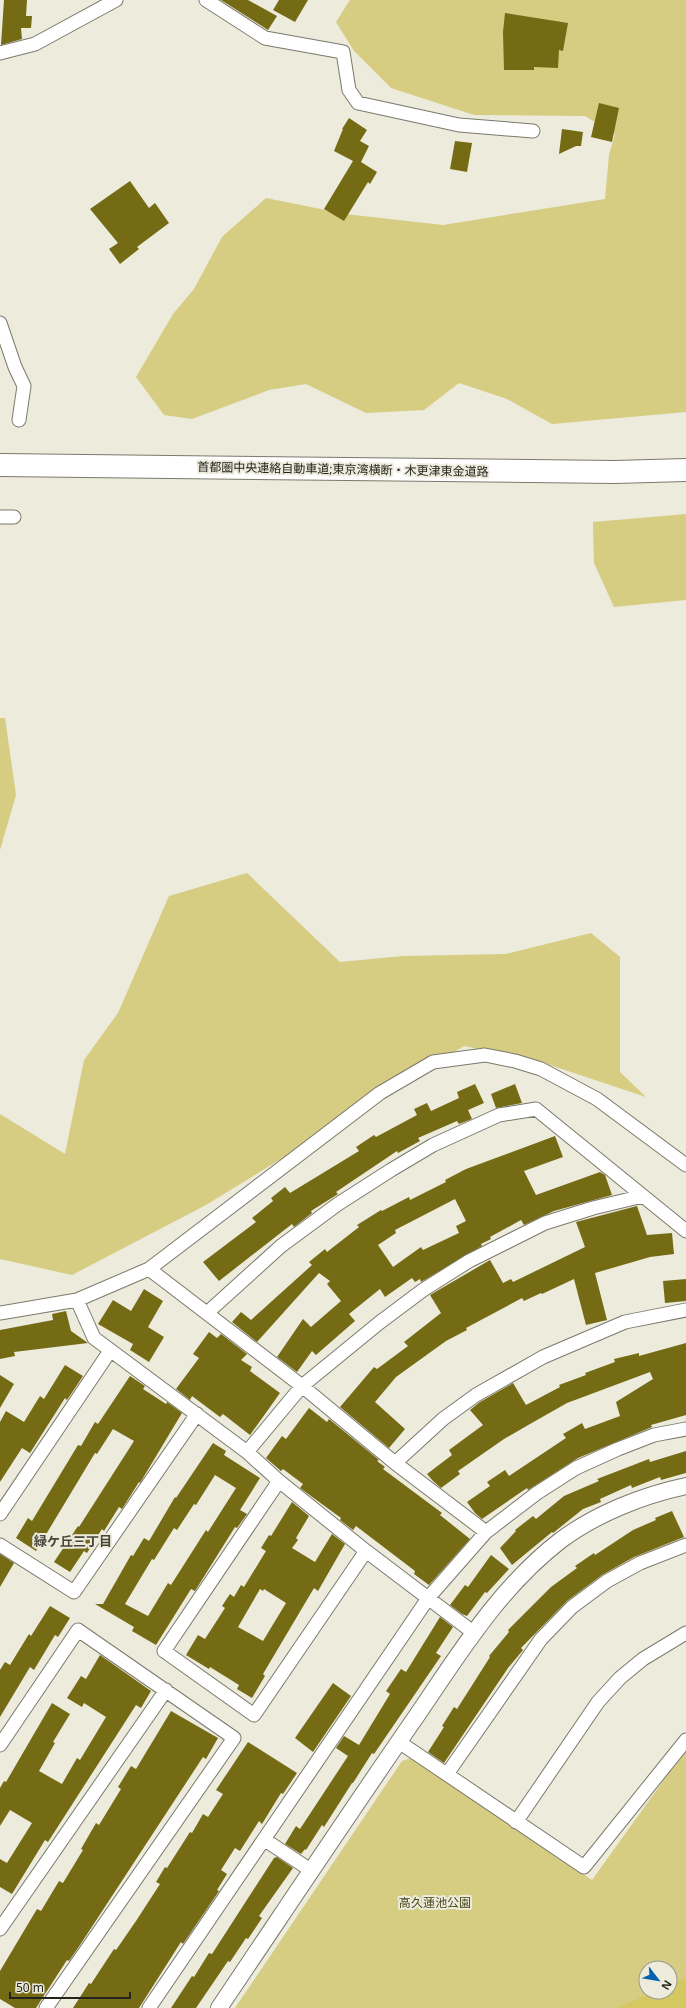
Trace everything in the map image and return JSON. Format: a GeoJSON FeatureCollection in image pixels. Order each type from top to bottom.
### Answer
{"type":"FeatureCollection","features":[{"type":"Feature","properties":{"kind":"highway","name":"首都圏中央連絡自動車道;東京湾横断・木更津東金道路"},"geometry":{"type":"LineString","coordinates":[[0,465],[615,472],[686,470]]}},
{"type":"Feature","properties":{"kind":"street"},"geometry":{"type":"LineString","coordinates":[[0,53],[35,44],[116,0]]}},
{"type":"Feature","properties":{"kind":"street"},"geometry":{"type":"LineString","coordinates":[[206,0],[265,38],[342,52],[349,90],[358,103],[459,125],[533,131]]}},
{"type":"Feature","properties":{"kind":"street"},"geometry":{"type":"LineString","coordinates":[[0,323],[15,368],[24,386],[19,420]]}},
{"type":"Feature","properties":{"kind":"street"},"geometry":{"type":"LineString","coordinates":[[0,517],[14,517]]}},
{"type":"Feature","properties":{"kind":"street"},"geometry":{"type":"LineString","coordinates":[[0,1313],[77,1300],[149,1269],[380,1093],[434,1062],[485,1055],[515,1061],[541,1069],[597,1099],[686,1165]]}},
{"type":"Feature","properties":{"kind":"street"},"geometry":{"type":"LineString","coordinates":[[207,1313],[281,1246],[338,1204],[433,1145],[499,1116],[536,1109],[686,1231]]}},
{"type":"Feature","properties":{"kind":"street"},"geometry":{"type":"LineString","coordinates":[[247,1452],[302,1386],[379,1323],[423,1290],[469,1261],[545,1223],[593,1208],[643,1196]]}},
{"type":"Feature","properties":{"kind":"street"},"geometry":{"type":"LineString","coordinates":[[149,1269],[302,1386],[395,1463],[486,1532]]}},
{"type":"Feature","properties":{"kind":"street"},"geometry":{"type":"LineString","coordinates":[[77,1300],[94,1338],[247,1452],[279,1482],[366,1551],[429,1597],[474,1633]]}},
{"type":"Feature","properties":{"kind":"street"},"geometry":{"type":"LineString","coordinates":[[395,1463],[444,1419],[476,1394],[543,1357],[625,1322],[686,1310]]}},
{"type":"Feature","properties":{"kind":"street"},"geometry":{"type":"LineString","coordinates":[[0,1514],[110,1351]]}},
{"type":"Feature","properties":{"kind":"street"},"geometry":{"type":"LineString","coordinates":[[0,1545],[74,1592],[197,1414]]}},
{"type":"Feature","properties":{"kind":"street"},"geometry":{"type":"LineString","coordinates":[[149,2008],[265,1840],[429,1597],[486,1532],[537,1493],[576,1468],[618,1449],[654,1436],[686,1429]]}},
{"type":"Feature","properties":{"kind":"street"},"geometry":{"type":"LineString","coordinates":[[279,1482],[164,1651],[254,1715],[366,1551]]}},
{"type":"Feature","properties":{"kind":"street"},"geometry":{"type":"LineString","coordinates":[[219,2008],[399,1742],[499,1599],[531,1566],[562,1540],[596,1519],[628,1504],[667,1490],[686,1486]]}},
{"type":"Feature","properties":{"kind":"street"},"geometry":{"type":"LineString","coordinates":[[447,1774],[541,1639],[572,1607],[607,1581],[640,1563],[686,1545]]}},
{"type":"Feature","properties":{"kind":"street"},"geometry":{"type":"LineString","coordinates":[[0,1745],[78,1630],[234,1738],[46,2008]]}},
{"type":"Feature","properties":{"kind":"street"},"geometry":{"type":"LineString","coordinates":[[516,1822],[598,1702],[620,1678],[643,1659],[686,1633]]}},
{"type":"Feature","properties":{"kind":"street"},"geometry":{"type":"LineString","coordinates":[[0,1929],[166,1690]]}},
{"type":"Feature","properties":{"kind":"street"},"geometry":{"type":"LineString","coordinates":[[399,1742],[584,1867],[686,1740]]}},
{"type":"Feature","properties":{"kind":"street"},"geometry":{"type":"LineString","coordinates":[[265,1840],[312,1871]]}},
{"type":"Feature","properties":{"kind":"green space"},"geometry":{"type":"Polygon","coordinates":[[[350,0],[686,0],[686,412],[552,424],[507,399],[459,383],[424,410],[366,413],[306,384],[269,390],[192,419],[164,415],[136,377],[173,314],[194,289],[222,237],[266,198],[345,214],[443,225],[605,199],[609,155],[615,134],[585,116],[474,115],[391,88],[354,51],[336,22],[350,0]]]}},
{"type":"Feature","properties":{"kind":"green space"},"geometry":{"type":"Polygon","coordinates":[[[686,514],[686,600],[614,607],[594,563],[593,522],[686,514]]]}},
{"type":"Feature","properties":{"kind":"green space"},"geometry":{"type":"Polygon","coordinates":[[[0,718],[5,718],[16,795],[0,850],[0,718]]]}},
{"type":"Feature","properties":{"kind":"green space"},"geometry":{"type":"Polygon","coordinates":[[[247,873],[340,962],[403,956],[506,954],[591,933],[620,957],[620,1072],[646,1097],[547,1064],[464,1046],[206,1205],[72,1275],[0,1259],[0,1114],[65,1154],[84,1060],[118,1013],[169,896],[247,873]]]}},
{"type":"Feature","properties":{"kind":"green space","name":"高久蓮池公園"},"geometry":{"type":"Polygon","coordinates":[[[686,1749],[686,2008],[235,2008],[402,1761],[411,1758],[592,1880],[686,1749]]]}},
{"type":"Feature","properties":{"kind":"shaded area"},"geometry":{"type":"Polygon","coordinates":[[[686,1978],[686,2008],[617,2008],[638,1999],[638,2000],[678,2000],[678,1982],[686,1978]]]}},
{"type":"Feature","properties":{"kind":"building"},"geometry":{"type":"Polygon","coordinates":[[[4,0],[27,0],[26,16],[32,16],[31,28],[21,28],[22,39],[1,45],[4,0]]]}},
{"type":"Feature","properties":{"kind":"building"},"geometry":{"type":"Polygon","coordinates":[[[221,0],[248,0],[277,16],[268,30],[221,0]]]}},
{"type":"Feature","properties":{"kind":"building"},"geometry":{"type":"Polygon","coordinates":[[[279,0],[308,0],[295,22],[273,10],[279,0]]]}},
{"type":"Feature","properties":{"kind":"building"},"geometry":{"type":"Polygon","coordinates":[[[505,13],[568,23],[563,51],[559,50],[558,68],[534,67],[534,70],[504,70],[503,32],[505,13]]]}},
{"type":"Feature","properties":{"kind":"building"},"geometry":{"type":"Polygon","coordinates":[[[599,103],[619,108],[612,142],[591,137],[599,103]]]}},
{"type":"Feature","properties":{"kind":"building"},"geometry":{"type":"Polygon","coordinates":[[[349,118],[367,130],[360,141],[369,146],[361,162],[377,172],[370,184],[368,182],[344,221],[324,209],[353,161],[334,151],[342,129],[349,118]]]}},
{"type":"Feature","properties":{"kind":"building"},"geometry":{"type":"Polygon","coordinates":[[[562,129],[583,132],[581,146],[576,146],[559,154],[562,129]]]}},
{"type":"Feature","properties":{"kind":"building"},"geometry":{"type":"Polygon","coordinates":[[[455,141],[472,143],[467,172],[450,169],[455,141]]]}},
{"type":"Feature","properties":{"kind":"building"},"geometry":{"type":"Polygon","coordinates":[[[130,181],[149,208],[155,203],[169,223],[137,247],[139,249],[120,264],[109,249],[118,243],[90,209],[130,181]]]}},
{"type":"Feature","properties":{"kind":"building"},"geometry":{"type":"Polygon","coordinates":[[[475,1084],[484,1103],[468,1110],[472,1119],[459,1124],[457,1121],[418,1138],[420,1141],[398,1153],[397,1151],[336,1192],[338,1194],[311,1211],[312,1213],[294,1227],[292,1224],[219,1281],[203,1262],[256,1222],[252,1218],[273,1201],[271,1198],[285,1187],[290,1193],[359,1151],[356,1147],[374,1135],[376,1137],[417,1115],[414,1109],[427,1103],[431,1111],[459,1098],[457,1092],[475,1084]]]}},
{"type":"Feature","properties":{"kind":"building"},"geometry":{"type":"Polygon","coordinates":[[[515,1084],[522,1103],[496,1108],[491,1094],[515,1084]]]}},
{"type":"Feature","properties":{"kind":"building"},"geometry":{"type":"Polygon","coordinates":[[[555,1136],[563,1157],[524,1171],[536,1195],[600,1172],[605,1175],[612,1195],[554,1211],[524,1225],[521,1220],[490,1237],[491,1239],[481,1244],[482,1246],[421,1282],[420,1279],[415,1282],[412,1278],[385,1297],[380,1289],[349,1314],[355,1321],[316,1355],[312,1351],[297,1372],[277,1357],[303,1319],[311,1327],[341,1301],[327,1284],[330,1281],[319,1273],[257,1342],[232,1322],[241,1312],[251,1320],[312,1265],[309,1262],[325,1249],[327,1252],[359,1227],[357,1225],[381,1210],[382,1211],[409,1197],[410,1200],[446,1182],[445,1180],[466,1169],[555,1136]],[[455,1199],[395,1230],[396,1233],[378,1245],[393,1267],[421,1247],[423,1250],[459,1233],[456,1226],[466,1221],[455,1199]]]}},
{"type":"Feature","properties":{"kind":"building"},"geometry":{"type":"Polygon","coordinates":[[[637,1206],[647,1235],[672,1233],[674,1254],[650,1257],[595,1273],[607,1320],[586,1325],[574,1279],[524,1301],[522,1298],[466,1328],[467,1330],[446,1341],[396,1377],[375,1402],[405,1429],[389,1448],[340,1407],[374,1367],[377,1369],[408,1346],[404,1342],[441,1313],[430,1295],[490,1260],[503,1283],[511,1279],[513,1282],[585,1247],[576,1222],[637,1206]]]}},
{"type":"Feature","properties":{"kind":"building"},"geometry":{"type":"Polygon","coordinates":[[[686,1279],[686,1301],[665,1303],[663,1281],[686,1279]]]}},
{"type":"Feature","properties":{"kind":"building"},"geometry":{"type":"Polygon","coordinates":[[[144,1289],[163,1301],[148,1327],[164,1337],[149,1362],[130,1350],[133,1344],[98,1324],[113,1300],[131,1311],[144,1289]]]}},
{"type":"Feature","properties":{"kind":"building"},"geometry":{"type":"Polygon","coordinates":[[[66,1311],[71,1331],[88,1343],[14,1352],[15,1356],[0,1359],[0,1330],[53,1320],[52,1314],[66,1311]]]}},
{"type":"Feature","properties":{"kind":"building"},"geometry":{"type":"Polygon","coordinates":[[[209,1332],[217,1338],[221,1334],[247,1354],[241,1360],[252,1367],[250,1371],[280,1393],[250,1435],[223,1414],[220,1417],[192,1396],[190,1400],[176,1389],[199,1358],[193,1354],[209,1332]]]}},
{"type":"Feature","properties":{"kind":"building"},"geometry":{"type":"Polygon","coordinates":[[[686,1343],[686,1415],[651,1425],[652,1427],[578,1458],[528,1490],[527,1488],[482,1519],[475,1513],[467,1502],[490,1486],[487,1482],[505,1470],[509,1476],[566,1438],[563,1434],[582,1423],[585,1429],[620,1416],[616,1402],[653,1379],[650,1372],[567,1403],[504,1439],[458,1471],[460,1474],[441,1488],[427,1474],[452,1455],[449,1450],[483,1425],[470,1410],[480,1402],[513,1383],[526,1405],[560,1387],[559,1385],[586,1375],[585,1373],[615,1362],[614,1359],[639,1353],[639,1356],[686,1343]]]}},
{"type":"Feature","properties":{"kind":"building"},"geometry":{"type":"Polygon","coordinates":[[[65,1365],[83,1376],[67,1400],[65,1398],[30,1453],[22,1448],[0,1482],[0,1422],[6,1411],[24,1422],[40,1396],[44,1399],[65,1365]]]}},
{"type":"Feature","properties":{"kind":"building"},"geometry":{"type":"Polygon","coordinates":[[[0,1375],[14,1384],[0,1408],[0,1375]]]}},
{"type":"Feature","properties":{"kind":"building"},"geometry":{"type":"Polygon","coordinates":[[[130,1376],[145,1386],[143,1389],[166,1404],[167,1402],[182,1413],[140,1483],[139,1482],[122,1509],[119,1507],[104,1531],[102,1529],[87,1553],[84,1551],[70,1572],[54,1562],[78,1526],[79,1527],[134,1441],[113,1429],[97,1454],[95,1453],[36,1551],[16,1538],[28,1518],[32,1521],[78,1445],[81,1446],[95,1422],[98,1424],[130,1376]]]}},
{"type":"Feature","properties":{"kind":"building"},"geometry":{"type":"Polygon","coordinates":[[[309,1408],[327,1422],[329,1419],[379,1460],[377,1461],[385,1467],[383,1469],[442,1513],[440,1515],[470,1539],[429,1585],[414,1574],[415,1571],[356,1526],[353,1530],[340,1520],[341,1518],[300,1488],[303,1484],[283,1469],[281,1471],[266,1458],[282,1436],[286,1439],[309,1408]]]}},
{"type":"Feature","properties":{"kind":"building"},"geometry":{"type":"Polygon","coordinates":[[[213,1443],[226,1451],[224,1455],[260,1478],[240,1510],[247,1514],[237,1528],[235,1527],[195,1591],[191,1589],[156,1645],[132,1631],[134,1627],[95,1604],[103,1604],[131,1555],[133,1556],[144,1538],[149,1541],[175,1497],[176,1498],[213,1443]],[[215,1475],[196,1505],[194,1504],[177,1530],[174,1528],[154,1560],[152,1559],[125,1604],[148,1616],[168,1583],[171,1585],[206,1530],[208,1532],[236,1488],[215,1475]]]}},
{"type":"Feature","properties":{"kind":"building"},"geometry":{"type":"Polygon","coordinates":[[[686,1451],[686,1473],[661,1480],[660,1477],[632,1488],[631,1485],[600,1499],[601,1502],[583,1509],[512,1565],[500,1548],[516,1531],[515,1530],[533,1516],[536,1519],[564,1496],[599,1481],[597,1479],[649,1459],[650,1462],[686,1451]]]}},
{"type":"Feature","properties":{"kind":"building"},"geometry":{"type":"Polygon","coordinates":[[[292,1502],[309,1516],[296,1538],[298,1540],[292,1548],[315,1562],[332,1534],[345,1544],[318,1591],[314,1588],[263,1674],[265,1676],[252,1698],[237,1689],[239,1685],[210,1667],[209,1669],[186,1655],[198,1635],[205,1639],[225,1608],[222,1606],[230,1594],[234,1597],[241,1585],[244,1587],[266,1551],[261,1548],[269,1535],[271,1536],[292,1502]],[[260,1589],[238,1627],[263,1641],[286,1603],[264,1589],[263,1591],[260,1589]]]}},
{"type":"Feature","properties":{"kind":"building"},"geometry":{"type":"Polygon","coordinates":[[[672,1511],[684,1537],[634,1557],[602,1575],[567,1601],[521,1648],[523,1650],[508,1668],[444,1763],[428,1752],[444,1727],[442,1726],[454,1707],[457,1709],[490,1657],[489,1656],[509,1632],[508,1630],[551,1587],[577,1568],[575,1566],[594,1553],[595,1555],[633,1530],[672,1511]]]}},
{"type":"Feature","properties":{"kind":"building"},"geometry":{"type":"Polygon","coordinates":[[[0,1554],[14,1563],[0,1587],[0,1554]]]}},
{"type":"Feature","properties":{"kind":"building"},"geometry":{"type":"Polygon","coordinates":[[[491,1555],[509,1569],[487,1593],[485,1592],[467,1616],[462,1614],[450,1605],[465,1585],[468,1587],[491,1555]]]}},
{"type":"Feature","properties":{"kind":"building"},"geometry":{"type":"Polygon","coordinates":[[[50,1606],[70,1618],[58,1637],[55,1635],[34,1670],[30,1667],[0,1717],[0,1670],[5,1662],[10,1665],[29,1634],[31,1636],[50,1606]]]}},
{"type":"Feature","properties":{"kind":"building"},"geometry":{"type":"Polygon","coordinates":[[[440,1617],[453,1627],[436,1653],[441,1656],[374,1754],[372,1753],[324,1827],[322,1825],[306,1850],[305,1849],[301,1854],[285,1844],[296,1826],[300,1829],[348,1756],[336,1748],[344,1736],[359,1745],[390,1694],[386,1691],[401,1669],[406,1672],[440,1617]]]}},
{"type":"Feature","properties":{"kind":"building"},"geometry":{"type":"Polygon","coordinates":[[[100,1655],[151,1691],[141,1708],[136,1705],[48,1842],[45,1840],[12,1894],[0,1887],[0,1859],[7,1863],[32,1823],[10,1810],[0,1826],[0,1788],[4,1781],[6,1782],[52,1703],[70,1714],[53,1742],[55,1743],[39,1771],[62,1784],[77,1758],[80,1760],[106,1717],[84,1703],[82,1707],[67,1698],[81,1676],[86,1679],[100,1655]]]}},
{"type":"Feature","properties":{"kind":"building"},"geometry":{"type":"Polygon","coordinates":[[[333,1683],[351,1696],[313,1752],[295,1738],[333,1683]]]}},
{"type":"Feature","properties":{"kind":"building"},"geometry":{"type":"Polygon","coordinates":[[[171,1711],[218,1738],[206,1759],[203,1757],[80,1945],[69,1961],[67,1960],[36,2008],[15,2008],[0,1999],[0,1971],[37,1909],[41,1911],[59,1881],[63,1883],[83,1850],[81,1849],[96,1823],[99,1825],[121,1789],[118,1787],[131,1766],[136,1769],[171,1711]]]}},
{"type":"Feature","properties":{"kind":"building"},"geometry":{"type":"Polygon","coordinates":[[[248,1742],[297,1773],[283,1794],[281,1793],[262,1824],[259,1821],[240,1851],[235,1848],[221,1870],[227,1874],[217,1890],[219,1891],[183,1944],[181,1942],[139,2008],[73,2008],[89,1983],[91,1984],[114,1949],[116,1950],[136,1921],[160,1884],[156,1882],[165,1867],[167,1868],[190,1832],[192,1833],[203,1814],[208,1817],[223,1794],[216,1790],[248,1742]]]}},
{"type":"Feature","properties":{"kind":"building"},"geometry":{"type":"Polygon","coordinates":[[[277,1857],[293,1868],[259,1916],[262,1918],[248,1939],[246,1938],[230,1962],[228,1961],[196,2008],[171,2008],[192,1976],[194,1977],[209,1953],[212,1954],[274,1858],[277,1857]]]}},
{"type":"Feature","properties":{"kind":"district","name":"緑ケ丘三丁目"},"geometry":{"type":"Point","coordinates":[73,1541]}}]}
